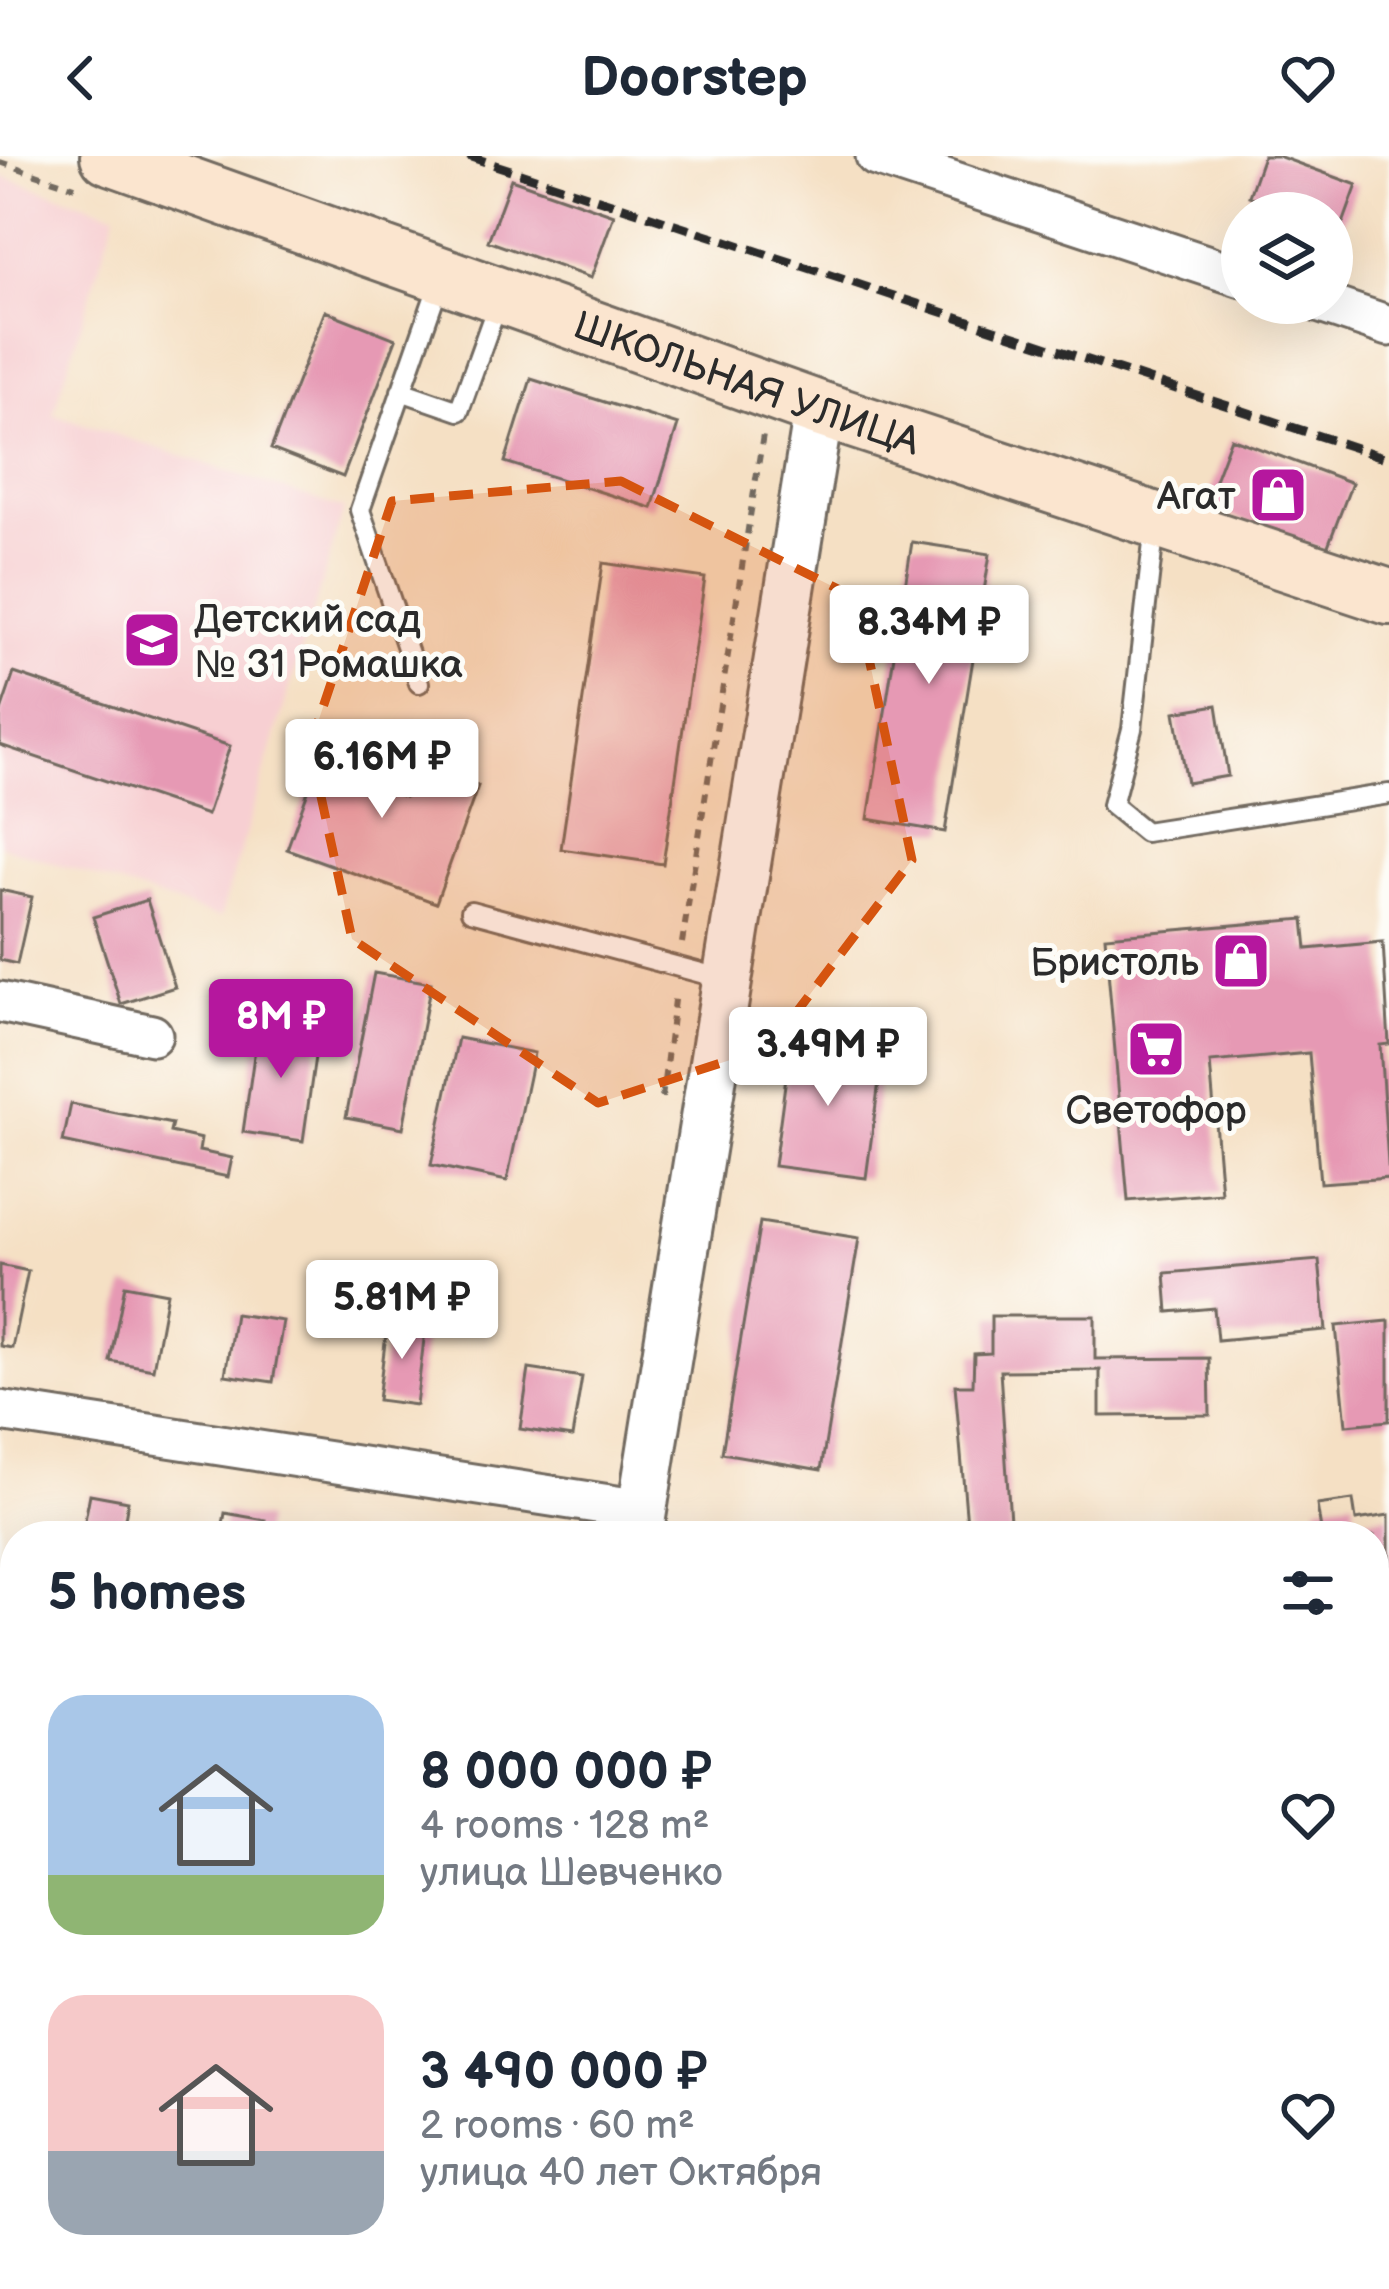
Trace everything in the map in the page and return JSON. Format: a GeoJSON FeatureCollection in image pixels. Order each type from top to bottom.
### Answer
{"type":"FeatureCollection","features":[{"type":"Feature","properties":{"kind":"main road","name":"ШКОЛЬНАЯ УЛИЦА"},"geometry":{"type":"LineString","coordinates":[[97,174],[443,271],[819,409],[1389,597]]}},
{"type":"Feature","properties":{"kind":"street"},"geometry":{"type":"LineString","coordinates":[[876,156],[1221,270]]}},
{"type":"Feature","properties":{"kind":"street"},"geometry":{"type":"LineString","coordinates":[[1353,314],[1389,326]]}},
{"type":"Feature","properties":{"kind":"street"},"geometry":{"type":"LineString","coordinates":[[640,1521],[819,409]]}},
{"type":"Feature","properties":{"kind":"street"},"geometry":{"type":"LineString","coordinates":[[0,1002],[152,1035]]}},
{"type":"Feature","properties":{"kind":"street"},"geometry":{"type":"LineString","coordinates":[[0,1411],[629,1521]]}},
{"type":"Feature","properties":{"kind":"lane"},"geometry":{"type":"LineString","coordinates":[[419,683],[360,511],[443,271]]}},
{"type":"Feature","properties":{"kind":"lane"},"geometry":{"type":"LineString","coordinates":[[401,391],[459,412],[502,292]]}},
{"type":"Feature","properties":{"kind":"lane"},"geometry":{"type":"LineString","coordinates":[[1155,520],[1132,729],[1112,806],[1145,832],[1389,794]]}},
{"type":"Feature","properties":{"kind":"lane"},"geometry":{"type":"LineString","coordinates":[[471,911],[727,980]]}},
{"type":"Feature","properties":{"kind":"path"},"geometry":{"type":"LineString","coordinates":[[0,162],[97,174]]}},
{"type":"Feature","properties":{"kind":"path"},"geometry":{"type":"LineString","coordinates":[[660,1108],[678,967],[765,426]]}},
{"type":"Feature","properties":{"kind":"highlighted area"},"geometry":{"type":"Polygon","coordinates":[[[621,481],[856,598],[912,860],[770,1047],[598,1103],[352,939],[310,746],[392,501],[621,481]]]}},
{"type":"Feature","properties":{"kind":"shaded area","name":"Детский сад № 31 Ромашка"},"geometry":{"type":"Polygon","coordinates":[[[0,176],[116,213],[53,414],[344,509],[220,918],[0,845],[0,176]]]}},
{"type":"Feature","properties":{"kind":"building"},"geometry":{"type":"Polygon","coordinates":[[[1263,156],[1278,156],[1357,185],[1353,196],[1353,192],[1250,192],[1263,156]]]}},
{"type":"Feature","properties":{"kind":"building"},"geometry":{"type":"Polygon","coordinates":[[[511,179],[614,215],[591,278],[488,241],[511,179]]]}},
{"type":"Feature","properties":{"kind":"building"},"geometry":{"type":"Polygon","coordinates":[[[325,311],[396,339],[343,477],[271,449],[325,311]]]}},
{"type":"Feature","properties":{"kind":"building"},"geometry":{"type":"Polygon","coordinates":[[[531,379],[678,425],[652,508],[505,462],[531,379]]]}},
{"type":"Feature","properties":{"kind":"building","name":"Агат"},"geometry":{"type":"Polygon","coordinates":[[[1231,438],[1352,483],[1326,551],[1205,506],[1231,438]]]}},
{"type":"Feature","properties":{"kind":"building"},"geometry":{"type":"Polygon","coordinates":[[[912,542],[990,554],[945,832],[868,819],[912,542]]]}},
{"type":"Feature","properties":{"kind":"building"},"geometry":{"type":"Polygon","coordinates":[[[603,563],[705,578],[663,864],[561,849],[603,563]]]}},
{"type":"Feature","properties":{"kind":"building"},"geometry":{"type":"Polygon","coordinates":[[[14,673],[230,746],[207,815],[0,745],[0,714],[14,673]]]}},
{"type":"Feature","properties":{"kind":"building"},"geometry":{"type":"Polygon","coordinates":[[[1217,705],[1228,776],[1187,783],[1175,712],[1217,705]]]}},
{"type":"Feature","properties":{"kind":"building"},"geometry":{"type":"Polygon","coordinates":[[[329,733],[378,751],[366,784],[405,797],[417,764],[478,786],[436,903],[287,849],[329,733]]]}},
{"type":"Feature","properties":{"kind":"building"},"geometry":{"type":"Polygon","coordinates":[[[0,890],[32,897],[17,964],[0,960],[0,890]]]}},
{"type":"Feature","properties":{"kind":"building"},"geometry":{"type":"Polygon","coordinates":[[[147,900],[175,987],[121,1004],[93,917],[147,900]]]}},
{"type":"Feature","properties":{"kind":"building"},"geometry":{"type":"Polygon","coordinates":[[[1304,919],[1307,949],[1383,942],[1389,1044],[1380,1045],[1389,1178],[1320,1183],[1309,1053],[1210,1062],[1221,1193],[1128,1201],[1105,936],[1304,919]]]}},
{"type":"Feature","properties":{"kind":"building"},"geometry":{"type":"Polygon","coordinates":[[[374,973],[431,983],[403,1128],[346,1117],[374,973]]]}},
{"type":"Feature","properties":{"kind":"building"},"geometry":{"type":"Polygon","coordinates":[[[259,1021],[319,1029],[303,1141],[243,1132],[259,1021]]]}},
{"type":"Feature","properties":{"kind":"building"},"geometry":{"type":"Polygon","coordinates":[[[458,1038],[534,1053],[507,1181],[431,1165],[458,1038]]]}},
{"type":"Feature","properties":{"kind":"building"},"geometry":{"type":"Polygon","coordinates":[[[791,1040],[883,1052],[866,1178],[774,1166],[791,1040]]]}},
{"type":"Feature","properties":{"kind":"building"},"geometry":{"type":"Polygon","coordinates":[[[71,1104],[172,1124],[170,1132],[201,1139],[199,1151],[232,1158],[228,1177],[63,1142],[71,1104]]]}},
{"type":"Feature","properties":{"kind":"building"},"geometry":{"type":"Polygon","coordinates":[[[760,1222],[859,1238],[821,1470],[722,1453],[760,1222]]]}},
{"type":"Feature","properties":{"kind":"building"},"geometry":{"type":"Polygon","coordinates":[[[1319,1260],[1326,1330],[1217,1340],[1214,1308],[1168,1312],[1165,1273],[1319,1260]]]}},
{"type":"Feature","properties":{"kind":"building"},"geometry":{"type":"Polygon","coordinates":[[[0,1265],[28,1271],[12,1348],[0,1346],[0,1265]]]}},
{"type":"Feature","properties":{"kind":"building"},"geometry":{"type":"Polygon","coordinates":[[[125,1285],[167,1293],[153,1369],[110,1361],[125,1285]]]}},
{"type":"Feature","properties":{"kind":"building"},"geometry":{"type":"Polygon","coordinates":[[[235,1314],[283,1321],[273,1382],[225,1375],[235,1314]]]}},
{"type":"Feature","properties":{"kind":"building"},"geometry":{"type":"Polygon","coordinates":[[[991,1316],[1095,1316],[1095,1359],[1209,1358],[1210,1415],[1100,1416],[1100,1370],[1000,1371],[1010,1521],[967,1521],[955,1385],[973,1385],[974,1354],[991,1353],[991,1316]]]}},
{"type":"Feature","properties":{"kind":"building"},"geometry":{"type":"Polygon","coordinates":[[[388,1318],[426,1323],[416,1405],[378,1400],[388,1318]]]}},
{"type":"Feature","properties":{"kind":"building"},"geometry":{"type":"Polygon","coordinates":[[[1389,1321],[1389,1421],[1346,1425],[1336,1326],[1389,1321]]]}},
{"type":"Feature","properties":{"kind":"building"},"geometry":{"type":"Polygon","coordinates":[[[529,1369],[582,1377],[572,1437],[520,1429],[529,1369]]]}},
{"type":"Feature","properties":{"kind":"building"},"geometry":{"type":"Polygon","coordinates":[[[90,1494],[128,1501],[125,1521],[85,1521],[90,1494]]]}},
{"type":"Feature","properties":{"kind":"building"},"geometry":{"type":"Polygon","coordinates":[[[1353,1500],[1356,1520],[1389,1515],[1389,1521],[1320,1521],[1317,1505],[1353,1500]]]}},
{"type":"Feature","properties":{"kind":"building"},"geometry":{"type":"Polygon","coordinates":[[[225,1513],[265,1520],[265,1521],[224,1521],[225,1513]]]}},
{"type":"Feature","properties":{"kind":"railway"},"geometry":{"type":"LineString","coordinates":[[468,156],[1389,459]]}},
{"type":"Feature","properties":{"kind":"place","name":"Агат"},"geometry":{"type":"Point","coordinates":[1278,495]}},
{"type":"Feature","properties":{"kind":"place","name":"Детский сад № 31 Ромашка"},"geometry":{"type":"Point","coordinates":[152,640]}},
{"type":"Feature","properties":{"kind":"place","name":"Бристоль"},"geometry":{"type":"Point","coordinates":[1241,961]}},
{"type":"Feature","properties":{"kind":"place","name":"Светофор"},"geometry":{"type":"Point","coordinates":[1156,1049]}}]}
